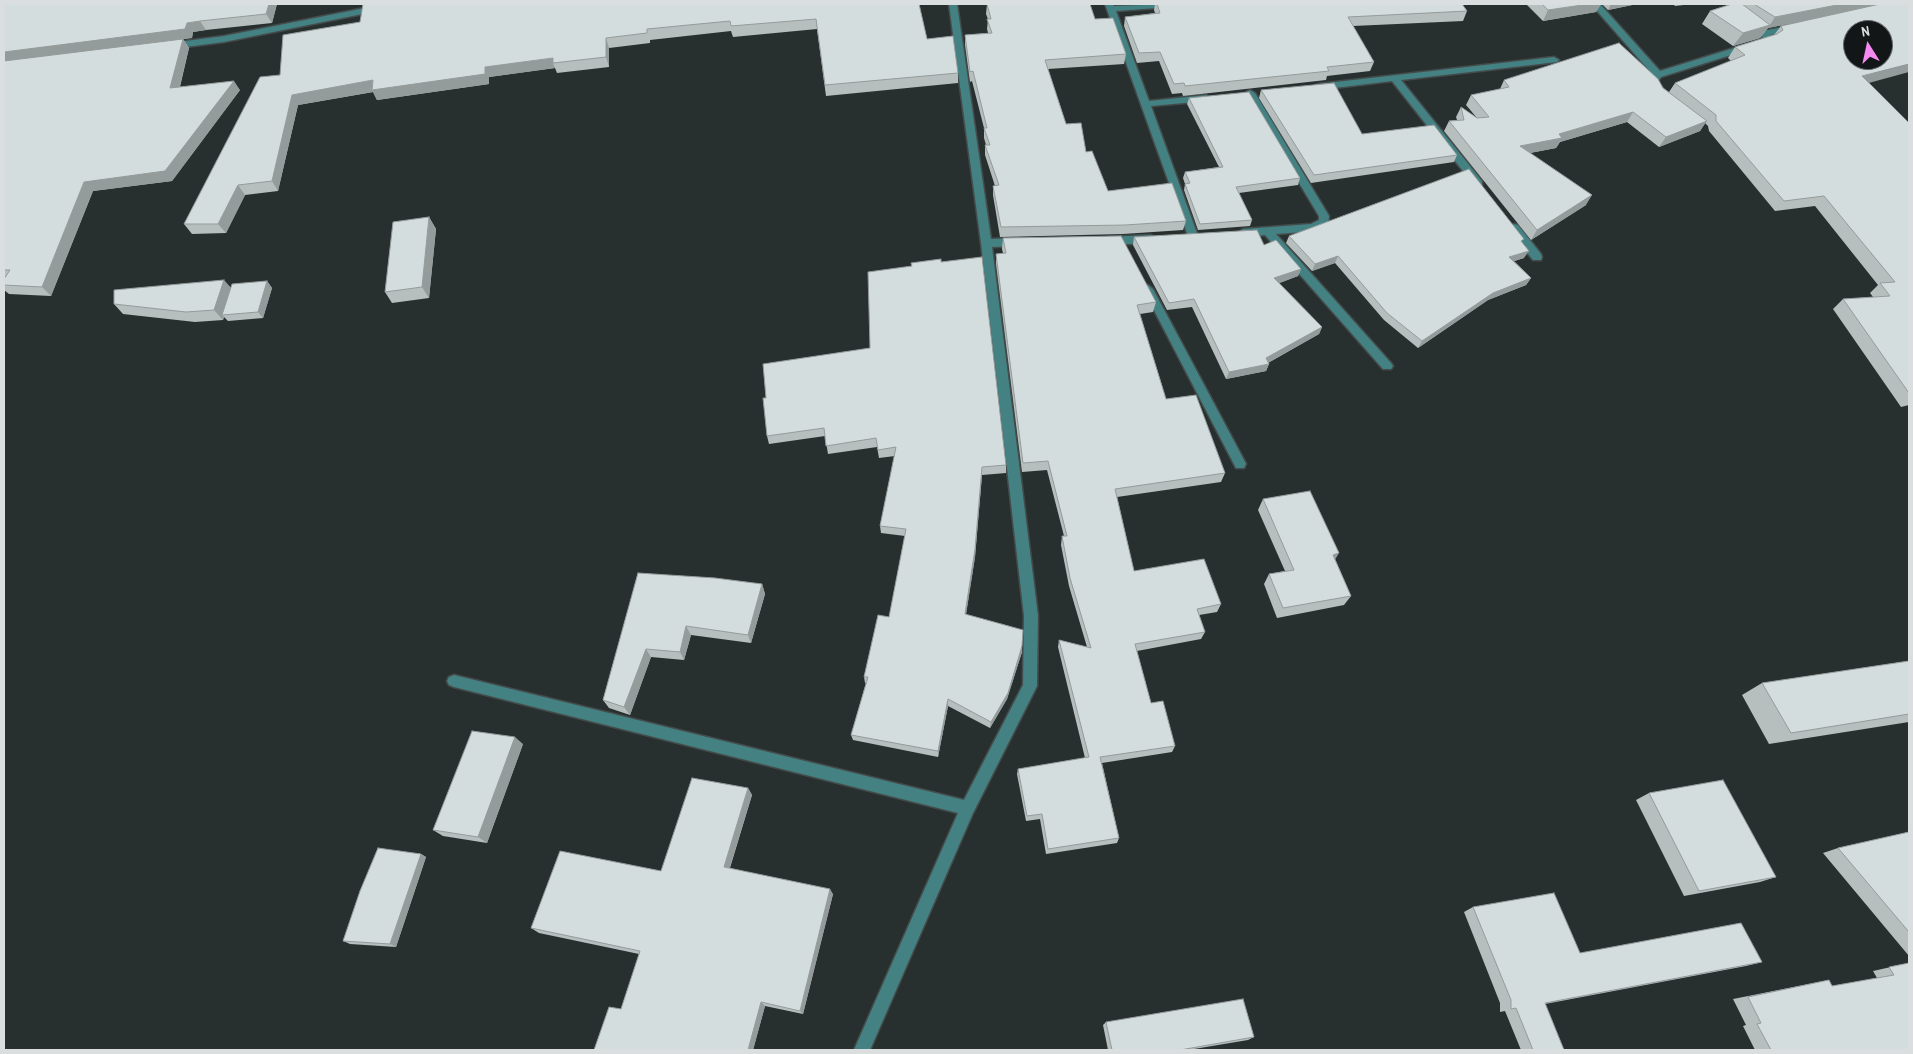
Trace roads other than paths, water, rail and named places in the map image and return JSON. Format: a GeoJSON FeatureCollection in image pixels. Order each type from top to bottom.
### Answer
{"type":"FeatureCollection","features":[{"type":"Feature","properties":{"kind":"street"},"geometry":{"type":"LineString","coordinates":[[157,47],[224,38],[397,4]]}},
{"type":"Feature","properties":{"kind":"street"},"geometry":{"type":"LineString","coordinates":[[862,1050],[968,808],[1030,686],[1031,616],[986,243],[953,4]]}},
{"type":"Feature","properties":{"kind":"street"},"geometry":{"type":"LineString","coordinates":[[1170,4],[1110,6],[1193,236]]}},
{"type":"Feature","properties":{"kind":"street"},"geometry":{"type":"LineString","coordinates":[[1595,4],[1658,75]]}},
{"type":"Feature","properties":{"kind":"street"},"geometry":{"type":"LineString","coordinates":[[1668,100],[1661,94],[1653,81],[1658,75],[1766,41],[1768,40],[1763,31],[1803,26]]}},
{"type":"Feature","properties":{"kind":"street"},"geometry":{"type":"LineString","coordinates":[[1308,88],[1554,60]]}},
{"type":"Feature","properties":{"kind":"street"},"geometry":{"type":"LineString","coordinates":[[1395,79],[1482,188]]}},
{"type":"Feature","properties":{"kind":"street"},"geometry":{"type":"LineString","coordinates":[[1230,234],[1313,228],[1324,222],[1324,216],[1250,93]]}},
{"type":"Feature","properties":{"kind":"street"},"geometry":{"type":"LineString","coordinates":[[1145,104],[1212,97]]}},
{"type":"Feature","properties":{"kind":"street"},"geometry":{"type":"LineString","coordinates":[[1506,218],[1537,257]]}},
{"type":"Feature","properties":{"kind":"street"},"geometry":{"type":"LineString","coordinates":[[1267,231],[1387,366]]}},
{"type":"Feature","properties":{"kind":"street"},"geometry":{"type":"LineString","coordinates":[[1093,241],[1125,245],[1158,238]]}},
{"type":"Feature","properties":{"kind":"street"},"geometry":{"type":"LineString","coordinates":[[986,243],[1025,242]]}},
{"type":"Feature","properties":{"kind":"street"},"geometry":{"type":"LineString","coordinates":[[1141,275],[1240,464]]}},
{"type":"Feature","properties":{"kind":"street"},"geometry":{"type":"LineString","coordinates":[[454,681],[968,808]]}}]}
